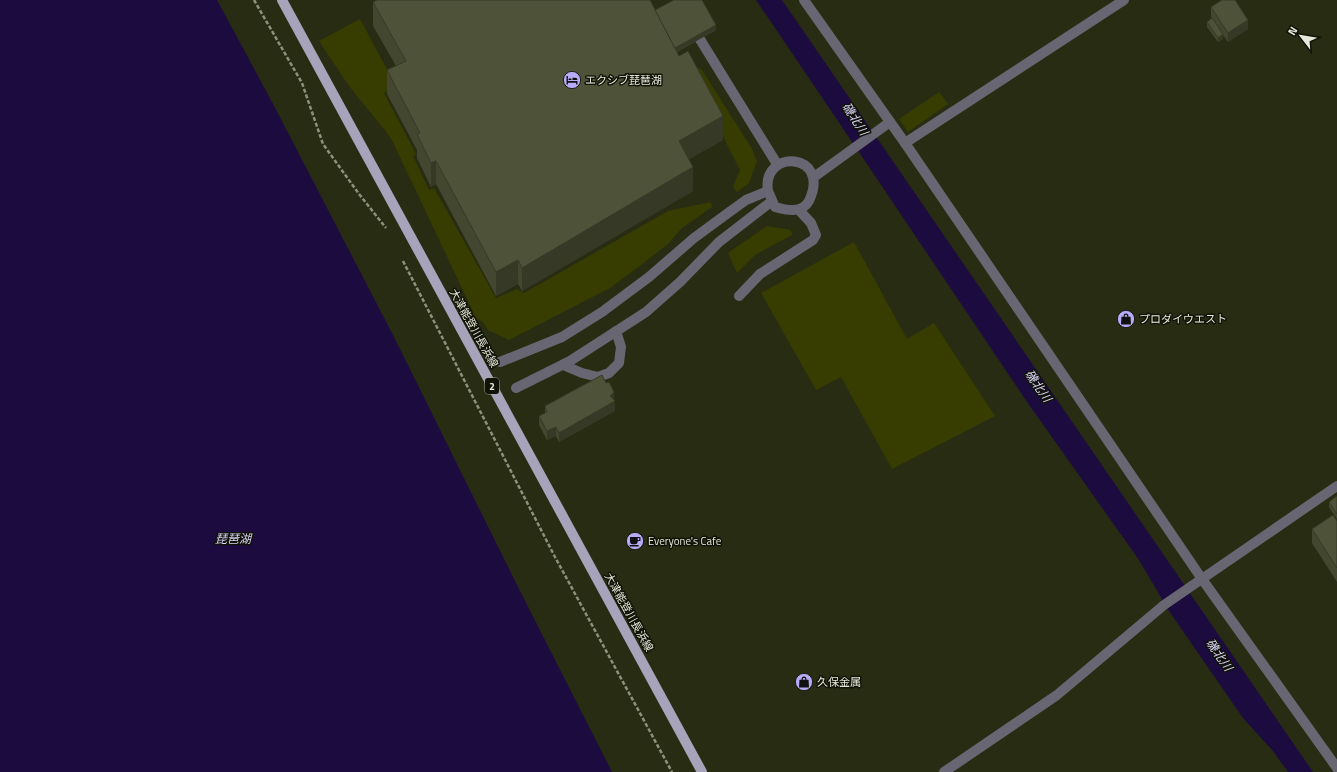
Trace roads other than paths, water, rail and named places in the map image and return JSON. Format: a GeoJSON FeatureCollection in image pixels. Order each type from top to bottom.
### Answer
{"type":"FeatureCollection","features":[{"type":"Feature","properties":{"kind":"main road","name":"大津能登川長浜線"},"geometry":{"type":"LineString","coordinates":[[284,1],[702,772]]}},
{"type":"Feature","properties":{"kind":"street"},"geometry":{"type":"LineString","coordinates":[[804,0],[905,143],[1202,579],[1337,768]]}},
{"type":"Feature","properties":{"kind":"street"},"geometry":{"type":"LineString","coordinates":[[905,143],[1124,0]]}},
{"type":"Feature","properties":{"kind":"street"},"geometry":{"type":"LineString","coordinates":[[686,17],[777,164]]}},
{"type":"Feature","properties":{"kind":"street"},"geometry":{"type":"LineString","coordinates":[[814,177],[890,122]]}},
{"type":"Feature","properties":{"kind":"street"},"geometry":{"type":"LineString","coordinates":[[792,161],[806,166],[814,177],[814,191],[807,205],[799,210],[787,211],[775,207],[772,201],[767,184],[770,173],[777,164],[792,161]]}},
{"type":"Feature","properties":{"kind":"street"},"geometry":{"type":"LineString","coordinates":[[500,362],[562,337],[602,312],[649,277],[694,238],[722,217],[746,200],[768,191]]}},
{"type":"Feature","properties":{"kind":"street"},"geometry":{"type":"LineString","coordinates":[[516,388],[563,365],[646,312],[680,282],[719,242],[772,201]]}},
{"type":"Feature","properties":{"kind":"street"},"geometry":{"type":"LineString","coordinates":[[739,296],[760,274],[813,240],[816,235],[811,223],[799,210]]}},
{"type":"Feature","properties":{"kind":"street"},"geometry":{"type":"LineString","coordinates":[[563,365],[582,374],[598,377],[609,373],[619,363],[620,348],[616,331]]}},
{"type":"Feature","properties":{"kind":"street"},"geometry":{"type":"LineString","coordinates":[[944,772],[1057,695],[1164,605],[1190,586],[1337,486]]}},
{"type":"Feature","properties":{"kind":"water","name":"琵琶湖"},"geometry":{"type":"Polygon","coordinates":[[[0,0],[217,0],[272,102],[394,337],[612,772],[0,772],[0,0]]]}},
{"type":"Feature","properties":{"kind":"water","name":"磯北川"},"geometry":{"type":"Polygon","coordinates":[[[756,0],[782,0],[1313,772],[1288,772],[1273,751],[1243,718],[1169,611],[1139,560],[1025,399],[756,0]]]}},
{"type":"Feature","properties":{"kind":"place","name":"エクシブ琵琶湖"},"geometry":{"type":"Point","coordinates":[572,80]}},
{"type":"Feature","properties":{"kind":"place","name":"プロダイウエスト"},"geometry":{"type":"Point","coordinates":[1126,319]}},
{"type":"Feature","properties":{"kind":"place","name":"Everyone's Cafe"},"geometry":{"type":"Point","coordinates":[635,541]}},
{"type":"Feature","properties":{"kind":"place","name":"久保金属"},"geometry":{"type":"Point","coordinates":[804,682]}}]}
